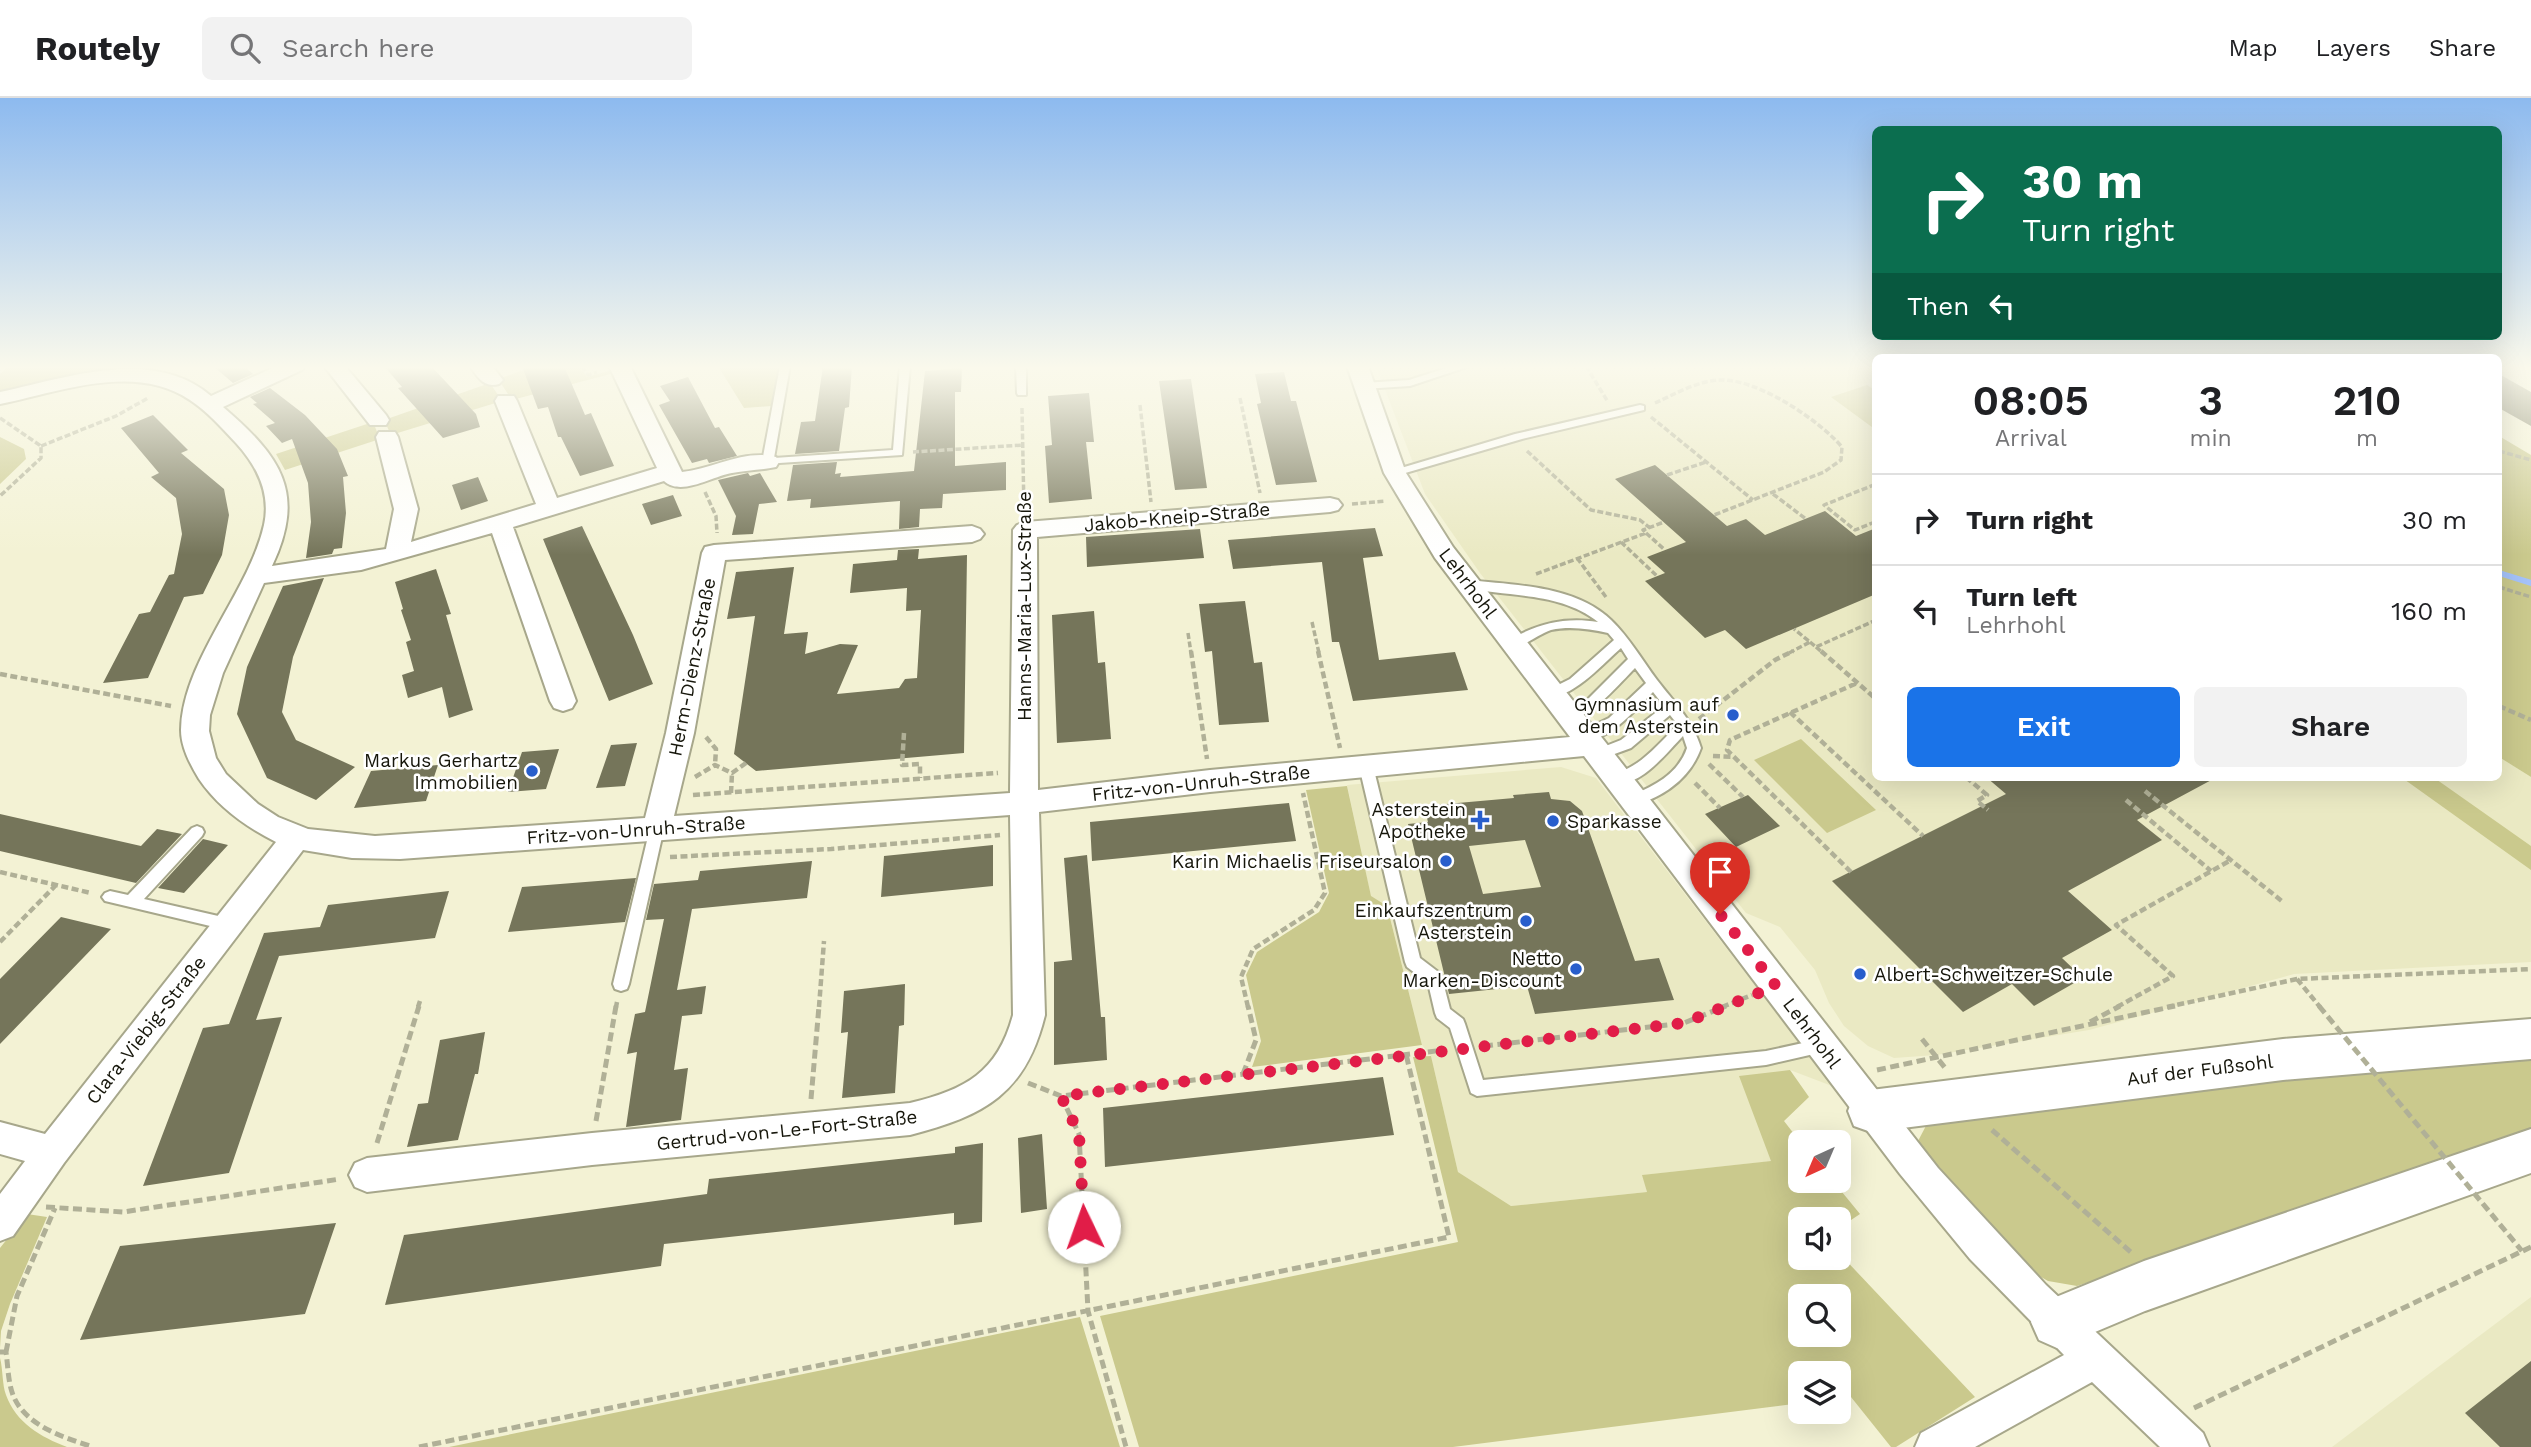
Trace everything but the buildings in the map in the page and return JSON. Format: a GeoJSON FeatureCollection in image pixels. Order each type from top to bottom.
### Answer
{"type":"FeatureCollection","features":[{"type":"Feature","properties":{"kind":"street","name":"Fritz-von-Unruh-Straße"},"geometry":{"type":"LineString","coordinates":[[232,429],[260,457],[271,473],[277,495],[278,522],[256,576],[215,661],[196,711],[195,730],[200,755],[213,779],[244,811],[268,827],[295,839],[351,848],[400,847],[657,828],[1024,787],[1210,781],[1355,768],[1586,738]]}},
{"type":"Feature","properties":{"kind":"street"},"geometry":{"type":"LineString","coordinates":[[382,429],[407,509],[397,554]]}},
{"type":"Feature","properties":{"kind":"street"},"geometry":{"type":"LineString","coordinates":[[517,429],[549,508]]}},
{"type":"Feature","properties":{"kind":"street"},"geometry":{"type":"LineString","coordinates":[[649,429],[669,472],[678,481],[729,466],[768,462]]}},
{"type":"Feature","properties":{"kind":"street","name":"Lehrhohl"},"geometry":{"type":"LineString","coordinates":[[1379,429],[1395,473],[1409,499],[1467,584],[1921,1175],[1984,1247],[2057,1322],[2176,1435]]}},
{"type":"Feature","properties":{"kind":"street"},"geometry":{"type":"LineString","coordinates":[[256,576],[342,565],[397,554],[669,472]]}},
{"type":"Feature","properties":{"kind":"street","name":"Jakob-Kneip-Straße"},"geometry":{"type":"LineString","coordinates":[[1025,530],[1330,505]]}},
{"type":"Feature","properties":{"kind":"street"},"geometry":{"type":"LineString","coordinates":[[500,523],[563,701]]}},
{"type":"Feature","properties":{"kind":"street","name":"Hanns-Maria-Lux-Straße"},"geometry":{"type":"LineString","coordinates":[[1024,787],[1025,530]]}},
{"type":"Feature","properties":{"kind":"street","name":"Herm-Dienz-Straße"},"geometry":{"type":"LineString","coordinates":[[657,828],[714,553],[972,534]]}},
{"type":"Feature","properties":{"kind":"street","name":"Gertrud-von-Le-Fort-Straße"},"geometry":{"type":"LineString","coordinates":[[367,1175],[592,1149],[910,1119],[933,1115],[976,1096],[1005,1073],[1023,1043],[1029,1015],[1024,787]]}},
{"type":"Feature","properties":{"kind":"street","name":"Clara-Viebig-Straße"},"geometry":{"type":"LineString","coordinates":[[7,1214],[227,924],[295,839]]}},
{"type":"Feature","properties":{"kind":"street","name":"Auf der Fußsohl"},"geometry":{"type":"LineString","coordinates":[[1858,1094],[2446,1044],[2531,1040]]}},
{"type":"Feature","properties":{"kind":"street"},"geometry":{"type":"LineString","coordinates":[[0,1138],[52,1152]]}},
{"type":"Feature","properties":{"kind":"street"},"geometry":{"type":"LineString","coordinates":[[2057,1322],[2162,1280],[2531,1151]]}},
{"type":"Feature","properties":{"kind":"street"},"geometry":{"type":"LineString","coordinates":[[1935,1447],[2095,1359]]}},
{"type":"Feature","properties":{"kind":"lane"},"geometry":{"type":"LineString","coordinates":[[774,429],[768,462],[898,453],[900,429]]}},
{"type":"Feature","properties":{"kind":"lane"},"geometry":{"type":"LineString","coordinates":[[1395,473],[1552,429]]}},
{"type":"Feature","properties":{"kind":"lane"},"geometry":{"type":"LineString","coordinates":[[1467,584],[1524,592],[1582,606],[1598,615],[1612,629],[1671,707],[1690,724],[1693,756],[1662,788],[1625,790]]}},
{"type":"Feature","properties":{"kind":"lane"},"geometry":{"type":"LineString","coordinates":[[1514,643],[1539,629],[1557,624],[1576,623],[1612,629]]}},
{"type":"Feature","properties":{"kind":"lane"},"geometry":{"type":"LineString","coordinates":[[1553,693],[1575,682],[1621,641]]}},
{"type":"Feature","properties":{"kind":"lane"},"geometry":{"type":"LineString","coordinates":[[1586,738],[1591,704],[1636,660]]}},
{"type":"Feature","properties":{"kind":"lane"},"geometry":{"type":"LineString","coordinates":[[1586,738],[1611,725],[1653,684]]}},
{"type":"Feature","properties":{"kind":"lane"},"geometry":{"type":"LineString","coordinates":[[1586,738],[1621,747],[1671,707]]}},
{"type":"Feature","properties":{"kind":"lane"},"geometry":{"type":"LineString","coordinates":[[1625,790],[1634,774],[1690,724]]}},
{"type":"Feature","properties":{"kind":"lane"},"geometry":{"type":"LineString","coordinates":[[1355,768],[1413,962],[1435,979],[1443,1013],[1457,1024],[1477,1088],[1766,1058],[1823,1045]]}},
{"type":"Feature","properties":{"kind":"lane"},"geometry":{"type":"LineString","coordinates":[[621,984],[657,828]]}},
{"type":"Feature","properties":{"kind":"lane"},"geometry":{"type":"LineString","coordinates":[[131,902],[197,832]]}},
{"type":"Feature","properties":{"kind":"lane"},"geometry":{"type":"LineString","coordinates":[[110,897],[227,924]]}},
{"type":"Feature","properties":{"kind":"path"},"geometry":{"type":"LineString","coordinates":[[16,429],[41,446]]}},
{"type":"Feature","properties":{"kind":"path"},"geometry":{"type":"LineString","coordinates":[[41,446],[84,429]]}},
{"type":"Feature","properties":{"kind":"path","name":"Hanns-Maria-Lux-Straße"},"geometry":{"type":"LineString","coordinates":[[1023,429],[1025,530]]}},
{"type":"Feature","properties":{"kind":"path"},"geometry":{"type":"LineString","coordinates":[[1143,429],[1153,519]]}},
{"type":"Feature","properties":{"kind":"path"},"geometry":{"type":"LineString","coordinates":[[1247,429],[1264,510]]}},
{"type":"Feature","properties":{"kind":"path"},"geometry":{"type":"LineString","coordinates":[[1666,429],[1754,500]]}},
{"type":"Feature","properties":{"kind":"path"},"geometry":{"type":"LineString","coordinates":[[1714,515],[1824,472],[1841,460],[1842,447],[1820,429]]}},
{"type":"Feature","properties":{"kind":"path"},"geometry":{"type":"LineString","coordinates":[[1513,438],[1591,510],[1640,520],[1650,528]]}},
{"type":"Feature","properties":{"kind":"path"},"geometry":{"type":"LineString","coordinates":[[898,453],[1023,445]]}},
{"type":"Feature","properties":{"kind":"path"},"geometry":{"type":"LineString","coordinates":[[0,496],[41,458],[41,446]]}},
{"type":"Feature","properties":{"kind":"path"},"geometry":{"type":"LineString","coordinates":[[2502,452],[2531,460]]}},
{"type":"Feature","properties":{"kind":"path"},"geometry":{"type":"LineString","coordinates":[[1667,475],[1707,462]]}},
{"type":"Feature","properties":{"kind":"path"},"geometry":{"type":"LineString","coordinates":[[698,475],[716,516],[718,529],[714,553]]}},
{"type":"Feature","properties":{"kind":"path"},"geometry":{"type":"LineString","coordinates":[[1872,486],[1824,505],[1855,530],[1872,524]]}},
{"type":"Feature","properties":{"kind":"path"},"geometry":{"type":"LineString","coordinates":[[1772,493],[1805,519]]}},
{"type":"Feature","properties":{"kind":"path"},"geometry":{"type":"LineString","coordinates":[[1330,505],[1409,499]]}},
{"type":"Feature","properties":{"kind":"path"},"geometry":{"type":"LineString","coordinates":[[1664,522],[1643,530],[1665,550]]}},
{"type":"Feature","properties":{"kind":"path"},"geometry":{"type":"LineString","coordinates":[[1524,592],[1528,583],[1538,573],[1646,533]]}},
{"type":"Feature","properties":{"kind":"path"},"geometry":{"type":"LineString","coordinates":[[1622,542],[1658,576]]}},
{"type":"Feature","properties":{"kind":"path"},"geometry":{"type":"LineString","coordinates":[[2502,588],[2531,597]]}},
{"type":"Feature","properties":{"kind":"path"},"geometry":{"type":"LineString","coordinates":[[1312,622],[1355,768]]}},
{"type":"Feature","properties":{"kind":"path"},"geometry":{"type":"LineString","coordinates":[[1816,647],[1872,622]]}},
{"type":"Feature","properties":{"kind":"path"},"geometry":{"type":"LineString","coordinates":[[1794,629],[1872,695]]}},
{"type":"Feature","properties":{"kind":"path"},"geometry":{"type":"LineString","coordinates":[[1188,633],[1210,781]]}},
{"type":"Feature","properties":{"kind":"path"},"geometry":{"type":"LineString","coordinates":[[1690,724],[1775,660],[1810,642]]}},
{"type":"Feature","properties":{"kind":"path"},"geometry":{"type":"LineString","coordinates":[[0,674],[196,711]]}},
{"type":"Feature","properties":{"kind":"path"},"geometry":{"type":"LineString","coordinates":[[1851,872],[1727,750],[1730,740],[1857,682]]}},
{"type":"Feature","properties":{"kind":"path"},"geometry":{"type":"LineString","coordinates":[[2502,707],[2531,720]]}},
{"type":"Feature","properties":{"kind":"path"},"geometry":{"type":"LineString","coordinates":[[1790,712],[1923,836]]}},
{"type":"Feature","properties":{"kind":"path"},"geometry":{"type":"LineString","coordinates":[[904,733],[902,765],[920,764],[920,778]]}},
{"type":"Feature","properties":{"kind":"path"},"geometry":{"type":"LineString","coordinates":[[1713,755],[1735,757]]}},
{"type":"Feature","properties":{"kind":"path"},"geometry":{"type":"LineString","coordinates":[[732,773],[746,763]]}},
{"type":"Feature","properties":{"kind":"path"},"geometry":{"type":"LineString","coordinates":[[1709,764],[1743,797]]}},
{"type":"Feature","properties":{"kind":"path"},"geometry":{"type":"LineString","coordinates":[[667,788],[698,776],[715,765],[732,773]]}},
{"type":"Feature","properties":{"kind":"path"},"geometry":{"type":"LineString","coordinates":[[1243,1074],[1256,1041],[1241,976],[1253,949],[1314,911],[1325,893],[1298,772]]}},
{"type":"Feature","properties":{"kind":"path"},"geometry":{"type":"LineString","coordinates":[[732,773],[732,791]]}},
{"type":"Feature","properties":{"kind":"path"},"geometry":{"type":"LineString","coordinates":[[667,788],[732,791],[920,778],[1024,787]]}},
{"type":"Feature","properties":{"kind":"path"},"geometry":{"type":"LineString","coordinates":[[1971,781],[1987,794],[1976,801],[1988,810]]}},
{"type":"Feature","properties":{"kind":"path"},"geometry":{"type":"LineString","coordinates":[[1695,783],[1720,808]]}},
{"type":"Feature","properties":{"kind":"path"},"geometry":{"type":"LineString","coordinates":[[2145,790],[2283,902]]}},
{"type":"Feature","properties":{"kind":"path"},"geometry":{"type":"LineString","coordinates":[[2126,800],[2211,872]]}},
{"type":"Feature","properties":{"kind":"path"},"geometry":{"type":"LineString","coordinates":[[650,858],[831,849],[997,834],[1009,837]]}},
{"type":"Feature","properties":{"kind":"path"},"geometry":{"type":"LineString","coordinates":[[2085,1025],[2174,976],[2116,925],[2231,860]]}},
{"type":"Feature","properties":{"kind":"path"},"geometry":{"type":"LineString","coordinates":[[0,872],[110,897]]}},
{"type":"Feature","properties":{"kind":"path"},"geometry":{"type":"LineString","coordinates":[[0,942],[57,885]]}},
{"type":"Feature","properties":{"kind":"path"},"geometry":{"type":"LineString","coordinates":[[808,1128],[824,942]]}},
{"type":"Feature","properties":{"kind":"path"},"geometry":{"type":"LineString","coordinates":[[1858,1094],[1938,1057],[2297,979],[2531,969]]}},
{"type":"Feature","properties":{"kind":"path"},"geometry":{"type":"LineString","coordinates":[[2297,979],[2522,1251]]}},
{"type":"Feature","properties":{"kind":"path"},"geometry":{"type":"LineString","coordinates":[[592,1149],[621,984]]}},
{"type":"Feature","properties":{"kind":"path"},"geometry":{"type":"LineString","coordinates":[[1005,1073],[1061,1096],[1684,1023],[1776,986]]}},
{"type":"Feature","properties":{"kind":"path"},"geometry":{"type":"LineString","coordinates":[[7,1214],[55,1208],[123,1212],[367,1175],[421,1001]]}},
{"type":"Feature","properties":{"kind":"path"},"geometry":{"type":"LineString","coordinates":[[1922,1039],[1938,1057],[1952,1084],[2162,1280]]}},
{"type":"Feature","properties":{"kind":"path"},"geometry":{"type":"LineString","coordinates":[[419,1447],[1449,1237],[1406,1054]]}},
{"type":"Feature","properties":{"kind":"path"},"geometry":{"type":"LineString","coordinates":[[1061,1096],[1079,1134],[1088,1311],[1126,1447]]}},
{"type":"Feature","properties":{"kind":"path"},"geometry":{"type":"LineString","coordinates":[[55,1208],[15,1301],[3,1352],[13,1394],[20,1408],[31,1419],[93,1447]]}},
{"type":"Feature","properties":{"kind":"path"},"geometry":{"type":"LineString","coordinates":[[2176,1435],[2531,1247]]}},
{"type":"Feature","properties":{"kind":"shaded area"},"geometry":{"type":"Polygon","coordinates":[[[352,429],[376,429],[380,439],[285,470],[276,454],[352,429]]]}},
{"type":"Feature","properties":{"kind":"shaded area"},"geometry":{"type":"Polygon","coordinates":[[[388,429],[411,429],[391,435],[388,429]]]}},
{"type":"Feature","properties":{"kind":"shaded area","name":"Gymnasium auf dem Asterstein"},"geometry":{"type":"Polygon","coordinates":[[[1400,429],[1872,429],[1872,781],[2502,781],[2502,759],[2531,777],[2531,962],[2294,974],[2089,1030],[1936,1055],[1894,1058],[1868,1046],[1844,1026],[1829,1003],[1815,970],[1780,927],[1746,913],[1480,573],[1425,494],[1400,429]]]}},
{"type":"Feature","properties":{"kind":"shaded area"},"geometry":{"type":"Polygon","coordinates":[[[0,437],[24,449],[26,459],[0,484],[0,437]]]}},
{"type":"Feature","properties":{"kind":"shaded area"},"geometry":{"type":"Polygon","coordinates":[[[2502,438],[2531,455],[2531,777],[2502,759],[2502,438]]]}},
{"type":"Feature","properties":{"kind":"shaded area"},"geometry":{"type":"Polygon","coordinates":[[[1801,739],[1876,810],[1827,833],[1754,760],[1801,739]]]}},
{"type":"Feature","properties":{"kind":"shaded area"},"geometry":{"type":"Polygon","coordinates":[[[1561,767],[1596,778],[1832,1086],[1790,1070],[1772,1161],[1643,1175],[1647,1192],[1511,1206],[1458,1172],[1431,1056],[1422,1045],[1387,906],[1371,897],[1347,785],[1561,767]]]}},
{"type":"Feature","properties":{"kind":"shaded area"},"geometry":{"type":"Polygon","coordinates":[[[2407,781],[2439,781],[2531,846],[2531,870],[2407,781]]]}},
{"type":"Feature","properties":{"kind":"shaded area"},"geometry":{"type":"Polygon","coordinates":[[[1347,786],[1371,896],[1387,906],[1422,1045],[1252,1067],[1261,1041],[1246,975],[1257,952],[1319,912],[1329,893],[1306,790],[1347,786]]]}},
{"type":"Feature","properties":{"kind":"shaded area"},"geometry":{"type":"Polygon","coordinates":[[[2531,1051],[2531,1137],[2077,1286],[2048,1281],[2034,1273],[1920,1148],[1918,1141],[1928,1122],[2531,1051]]]}},
{"type":"Feature","properties":{"kind":"shaded area"},"geometry":{"type":"Polygon","coordinates":[[[1431,1056],[1458,1172],[1511,1206],[1647,1192],[1642,1175],[1771,1161],[1739,1076],[1790,1070],[1809,1097],[1784,1121],[1791,1130],[1788,1130],[1788,1194],[1844,1194],[1860,1214],[1851,1220],[1851,1207],[1788,1207],[1788,1270],[1851,1270],[1851,1266],[1975,1397],[1896,1447],[1891,1447],[1851,1397],[1851,1361],[1788,1361],[1788,1405],[1453,1447],[1139,1447],[1100,1316],[1458,1242],[1413,1057],[1431,1056]]]}},
{"type":"Feature","properties":{"kind":"shaded area"},"geometry":{"type":"Polygon","coordinates":[[[27,1214],[47,1217],[10,1304],[1,1331],[0,1348],[0,1248],[27,1214]]]}},
{"type":"Feature","properties":{"kind":"shaded area"},"geometry":{"type":"Polygon","coordinates":[[[2531,1297],[2531,1447],[2332,1447],[2531,1297]]]}},
{"type":"Feature","properties":{"kind":"shaded area"},"geometry":{"type":"Polygon","coordinates":[[[1080,1317],[1120,1447],[449,1447],[1080,1317]]]}},
{"type":"Feature","properties":{"kind":"shaded area"},"geometry":{"type":"Polygon","coordinates":[[[0,1358],[5,1391],[16,1414],[39,1434],[67,1447],[0,1447],[0,1358]]]}},
{"type":"Feature","properties":{"kind":"waterway"},"geometry":{"type":"LineString","coordinates":[[2502,574],[2531,583]]}},
{"type":"Feature","properties":{"kind":"place","name":"Gymnasium auf dem Asterstein"},"geometry":{"type":"Point","coordinates":[1733,715]}},
{"type":"Feature","properties":{"kind":"place","name":"Markus Gerhartz Immobilien"},"geometry":{"type":"Point","coordinates":[532,771]}},
{"type":"Feature","properties":{"kind":"place","name":"Asterstein Apotheke"},"geometry":{"type":"Point","coordinates":[1480,820]}},
{"type":"Feature","properties":{"kind":"place","name":"Sparkasse"},"geometry":{"type":"Point","coordinates":[1553,821]}},
{"type":"Feature","properties":{"kind":"place","name":"Karin Michaelis Friseursalon"},"geometry":{"type":"Point","coordinates":[1446,861]}},
{"type":"Feature","properties":{"kind":"place","name":"Einkaufszentrum Asterstein"},"geometry":{"type":"Point","coordinates":[1526,921]}},
{"type":"Feature","properties":{"kind":"place","name":"Netto Marken-Discount"},"geometry":{"type":"Point","coordinates":[1576,969]}},
{"type":"Feature","properties":{"kind":"place","name":"Albert-Schweitzer-Schule"},"geometry":{"type":"Point","coordinates":[1860,974]}},
{"type":"Feature","properties":{"kind":"route"},"geometry":{"type":"LineString","coordinates":[[1084,1227],[1079,1134],[1061,1096],[1406,1054],[1668,1026],[1699,1019],[1776,986],[1720,914]]}}]}
